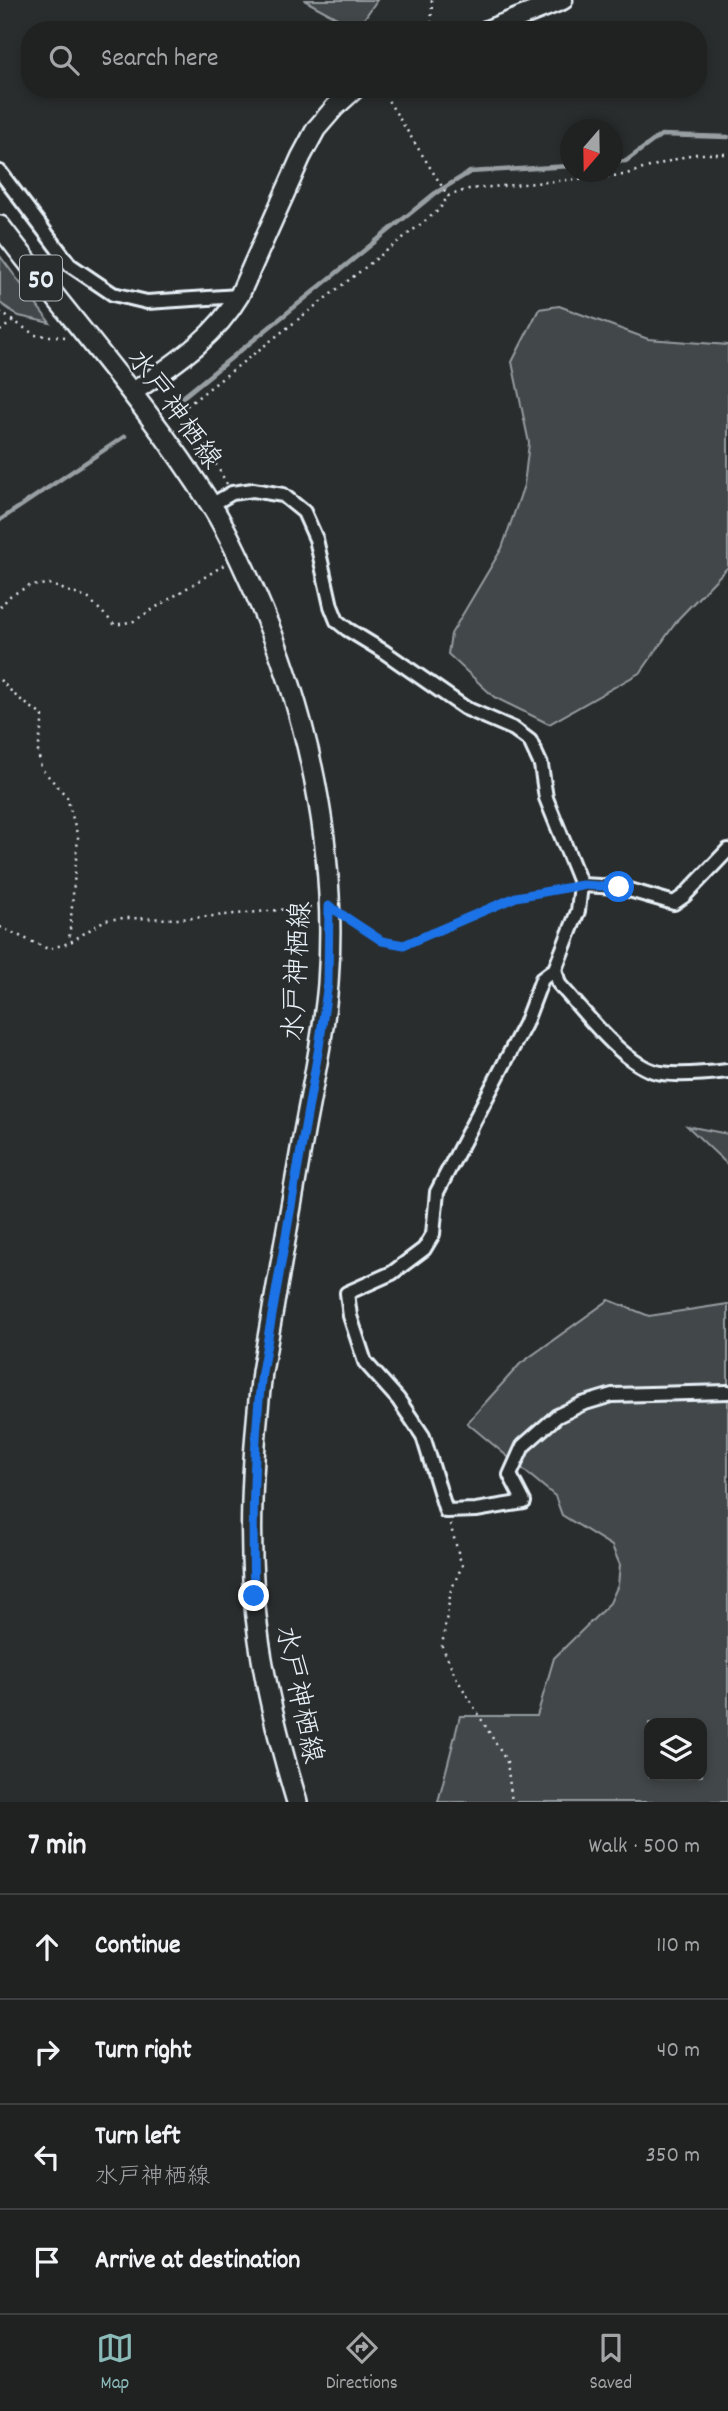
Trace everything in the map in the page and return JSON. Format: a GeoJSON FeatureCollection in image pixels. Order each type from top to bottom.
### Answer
{"type":"FeatureCollection","features":[{"type":"Feature","properties":{"kind":"main road","name":"水戸神栖線"},"geometry":{"type":"LineString","coordinates":[[0,226],[132,393],[211,505],[238,554],[273,632],[297,702],[316,781],[329,906],[328,983],[262,1372],[254,1456],[254,1596],[259,1638],[274,1718],[297,1802]]}},
{"type":"Feature","properties":{"kind":"street"},"geometry":{"type":"LineString","coordinates":[[509,21],[563,0]]}},
{"type":"Feature","properties":{"kind":"street"},"geometry":{"type":"LineString","coordinates":[[132,393],[202,343],[229,313],[316,129],[345,98]]}},
{"type":"Feature","properties":{"kind":"street"},"geometry":{"type":"LineString","coordinates":[[0,172],[70,265],[113,294],[148,302],[239,296]]}},
{"type":"Feature","properties":{"kind":"street"},"geometry":{"type":"LineString","coordinates":[[211,505],[232,493],[253,490],[283,495],[304,512],[316,539],[337,621],[465,708],[514,729],[530,741],[541,765],[546,798],[582,885],[578,911],[555,969],[542,979],[524,1024],[437,1192],[433,1234],[424,1249],[392,1273],[347,1293],[350,1316],[365,1362],[398,1399],[423,1436],[446,1511],[476,1510],[524,1502],[510,1475],[523,1447],[557,1416],[582,1404],[612,1395],[728,1392]]}},
{"type":"Feature","properties":{"kind":"street"},"geometry":{"type":"LineString","coordinates":[[582,885],[619,887],[674,903],[728,850]]}},
{"type":"Feature","properties":{"kind":"street"},"geometry":{"type":"LineString","coordinates":[[555,969],[559,984],[628,1058],[654,1072],[706,1074],[728,1071]]}},
{"type":"Feature","properties":{"kind":"path"},"geometry":{"type":"LineString","coordinates":[[431,21],[432,0]]}},
{"type":"Feature","properties":{"kind":"path"},"geometry":{"type":"LineString","coordinates":[[387,98],[448,196]]}},
{"type":"Feature","properties":{"kind":"path"},"geometry":{"type":"LineString","coordinates":[[232,493],[184,408],[439,210],[448,196],[469,189],[623,175],[693,154],[728,154]]}},
{"type":"Feature","properties":{"kind":"path"},"geometry":{"type":"LineString","coordinates":[[0,312],[35,335],[62,339],[83,330]]}},
{"type":"Feature","properties":{"kind":"path"},"geometry":{"type":"LineString","coordinates":[[0,331],[13,321]]}},
{"type":"Feature","properties":{"kind":"path"},"geometry":{"type":"LineString","coordinates":[[0,607],[10,597],[29,586],[49,584],[89,599],[115,625],[134,621],[214,572],[238,554]]}},
{"type":"Feature","properties":{"kind":"path"},"geometry":{"type":"LineString","coordinates":[[0,680],[17,697],[43,716],[38,752],[41,768],[67,797],[78,836],[69,943]]}},
{"type":"Feature","properties":{"kind":"path"},"geometry":{"type":"LineString","coordinates":[[0,927],[48,949],[69,943],[105,920],[181,919],[329,906],[382,941],[404,945],[516,897],[582,885]]}},
{"type":"Feature","properties":{"kind":"path"},"geometry":{"type":"LineString","coordinates":[[446,1511],[463,1566],[451,1590],[442,1646],[457,1679],[507,1762],[512,1802]]}},
{"type":"Feature","properties":{"kind":"shaded area"},"geometry":{"type":"Polygon","coordinates":[[[304,0],[377,0],[363,21],[342,21],[304,0]]]}},
{"type":"Feature","properties":{"kind":"shaded area"},"geometry":{"type":"Polygon","coordinates":[[[0,256],[50,323],[19,316],[0,303],[0,256]]]}},
{"type":"Feature","properties":{"kind":"shaded area"},"geometry":{"type":"Polygon","coordinates":[[[559,306],[648,339],[728,345],[728,567],[679,618],[641,672],[549,724],[494,697],[448,654],[451,634],[502,548],[524,485],[529,443],[512,362],[539,309],[559,306]]]}},
{"type":"Feature","properties":{"kind":"shaded area"},"geometry":{"type":"Polygon","coordinates":[[[687,1126],[728,1134],[728,1165],[687,1126]]]}},
{"type":"Feature","properties":{"kind":"shaded area"},"geometry":{"type":"Polygon","coordinates":[[[609,1300],[649,1316],[728,1304],[728,1802],[438,1802],[460,1716],[537,1716],[554,1658],[610,1603],[618,1585],[620,1565],[612,1546],[562,1515],[555,1496],[467,1423],[520,1364],[609,1300]]]}},
{"type":"Feature","properties":{"kind":"waterway"},"geometry":{"type":"LineString","coordinates":[[623,161],[661,135],[728,137]]}},
{"type":"Feature","properties":{"kind":"waterway"},"geometry":{"type":"LineString","coordinates":[[183,397],[434,194],[470,172],[560,167]]}},
{"type":"Feature","properties":{"kind":"waterway"},"geometry":{"type":"LineString","coordinates":[[0,520],[125,436]]}},
{"type":"Feature","properties":{"kind":"route"},"geometry":{"type":"LineString","coordinates":[[254,1596],[254,1456],[257,1415],[262,1372],[319,1047],[328,983],[329,906],[382,941],[404,945],[516,897],[582,885],[619,887]]}}]}
